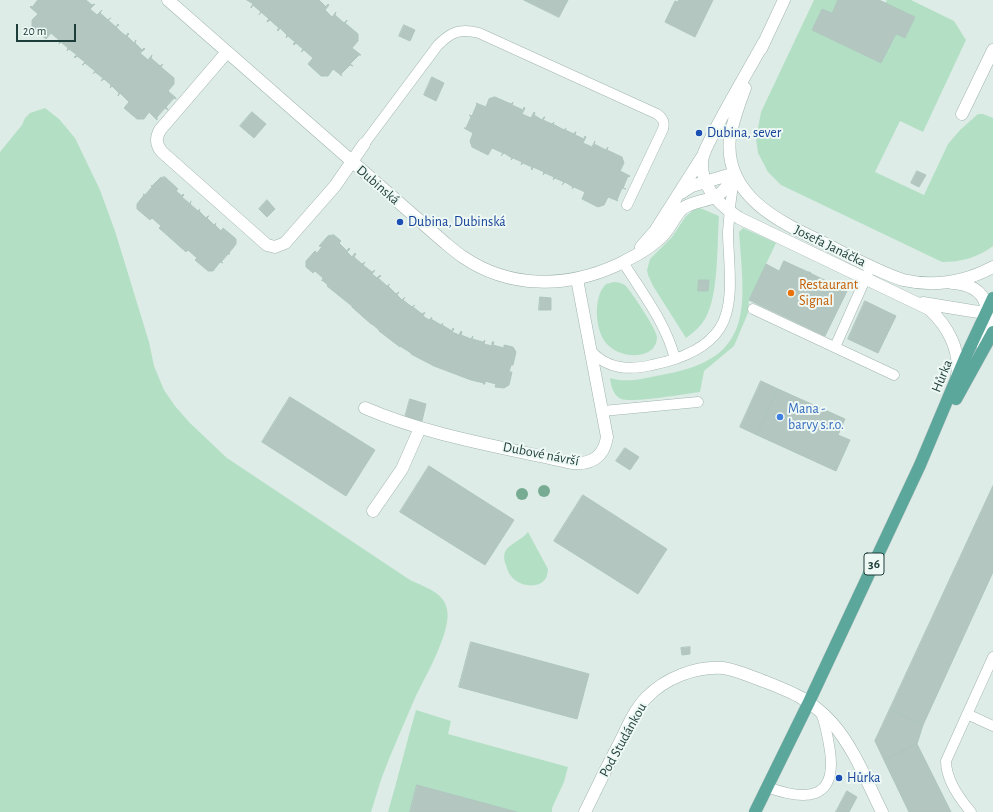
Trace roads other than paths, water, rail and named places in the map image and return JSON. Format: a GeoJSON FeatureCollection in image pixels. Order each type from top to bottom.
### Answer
{"type":"FeatureCollection","features":[{"type":"Feature","properties":{"kind":"main road","name":"Hůrka"},"geometry":{"type":"LineString","coordinates":[[755,812],[809,702],[920,465],[965,358],[990,309],[993,298]]}},
{"type":"Feature","properties":{"kind":"main road","name":"Hůrka"},"geometry":{"type":"LineString","coordinates":[[920,465],[993,332]]}},
{"type":"Feature","properties":{"kind":"street","name":"Dubinská"},"geometry":{"type":"LineString","coordinates":[[168,0],[444,242],[463,257],[475,264],[507,277],[524,281],[549,282],[577,279],[602,272],[643,251],[659,240],[667,232],[679,212],[690,204],[714,197],[725,188],[735,173]]}},
{"type":"Feature","properties":{"kind":"street","name":"Josefa Janáčka"},"geometry":{"type":"LineString","coordinates":[[784,0],[746,84],[732,127],[730,152],[735,173],[754,201],[764,211],[777,220],[903,280],[923,284],[963,284],[975,289],[984,298],[990,309],[972,311],[914,301]]}},
{"type":"Feature","properties":{"kind":"street","name":"Josefa Janáčka"},"geometry":{"type":"LineString","coordinates":[[764,42],[721,118],[704,154],[702,166],[706,182],[714,197],[739,218],[929,309],[937,316],[951,337],[958,360],[957,380]]}},
{"type":"Feature","properties":{"kind":"street"},"geometry":{"type":"LineString","coordinates":[[962,114],[993,50]]}},
{"type":"Feature","properties":{"kind":"street"},"geometry":{"type":"LineString","coordinates":[[228,52],[158,134],[156,137],[157,144],[162,152],[267,245],[275,247],[285,242],[335,186],[364,144]]}},
{"type":"Feature","properties":{"kind":"street","name":"Dubinská"},"geometry":{"type":"LineString","coordinates":[[623,262],[655,231],[704,154]]}},
{"type":"Feature","properties":{"kind":"street"},"geometry":{"type":"LineString","coordinates":[[706,182],[735,173]]}},
{"type":"Feature","properties":{"kind":"street","name":"Dubinská"},"geometry":{"type":"LineString","coordinates":[[677,196],[687,189],[706,182]]}},
{"type":"Feature","properties":{"kind":"street","name":"Josefa Janáčka"},"geometry":{"type":"LineString","coordinates":[[945,283],[974,275],[993,267]]}},
{"type":"Feature","properties":{"kind":"street","name":"Dubové návrší"},"geometry":{"type":"LineString","coordinates":[[365,408],[420,428],[580,464],[592,460],[600,454],[604,448],[607,437],[577,279]]}},
{"type":"Feature","properties":{"kind":"street"},"geometry":{"type":"LineString","coordinates":[[981,354],[990,309]]}},
{"type":"Feature","properties":{"kind":"street"},"geometry":{"type":"LineString","coordinates":[[373,511],[402,469],[420,428]]}},
{"type":"Feature","properties":{"kind":"street","name":"Pod Studánkou"},"geometry":{"type":"LineString","coordinates":[[585,812],[612,757],[640,706],[646,698],[661,685],[677,677],[696,670],[724,668],[792,692],[809,702]]}},
{"type":"Feature","properties":{"kind":"street"},"geometry":{"type":"LineString","coordinates":[[809,702],[832,724],[847,744],[882,812]]}},
{"type":"Feature","properties":{"kind":"lane"},"geometry":{"type":"LineString","coordinates":[[364,144],[438,45],[451,34],[469,30],[479,33],[657,114],[662,118],[664,123],[662,129],[627,205]]}},
{"type":"Feature","properties":{"kind":"lane"},"geometry":{"type":"LineString","coordinates":[[591,351],[605,363],[621,368],[643,367],[676,359],[690,353],[708,341],[717,332],[727,311],[729,291],[730,212],[735,173]]}},
{"type":"Feature","properties":{"kind":"lane"},"geometry":{"type":"LineString","coordinates":[[623,262],[666,331],[676,359]]}},
{"type":"Feature","properties":{"kind":"lane"},"geometry":{"type":"LineString","coordinates":[[836,348],[871,266]]}},
{"type":"Feature","properties":{"kind":"lane"},"geometry":{"type":"LineString","coordinates":[[753,309],[894,375]]}},
{"type":"Feature","properties":{"kind":"lane"},"geometry":{"type":"LineString","coordinates":[[603,411],[698,402]]}},
{"type":"Feature","properties":{"kind":"lane"},"geometry":{"type":"LineString","coordinates":[[971,812],[954,788],[946,766],[947,756],[993,657]]}},
{"type":"Feature","properties":{"kind":"lane"},"geometry":{"type":"LineString","coordinates":[[767,787],[782,792],[805,796],[822,789],[828,782],[832,771],[831,759],[828,734],[820,711]]}},
{"type":"Feature","properties":{"kind":"lane"},"geometry":{"type":"LineString","coordinates":[[967,714],[993,726]]}},
{"type":"Feature","properties":{"kind":"place","name":"Dubina, sever"},"geometry":{"type":"Point","coordinates":[699,133]}},
{"type":"Feature","properties":{"kind":"place","name":"Dubina, Dubinská"},"geometry":{"type":"Point","coordinates":[400,222]}},
{"type":"Feature","properties":{"kind":"place","name":"Restaurant Signal"},"geometry":{"type":"Point","coordinates":[791,293]}},
{"type":"Feature","properties":{"kind":"place","name":"Mana - barvy s.r.o."},"geometry":{"type":"Point","coordinates":[780,417]}},
{"type":"Feature","properties":{"kind":"place","name":"Hůrka"},"geometry":{"type":"Point","coordinates":[839,778]}}]}
